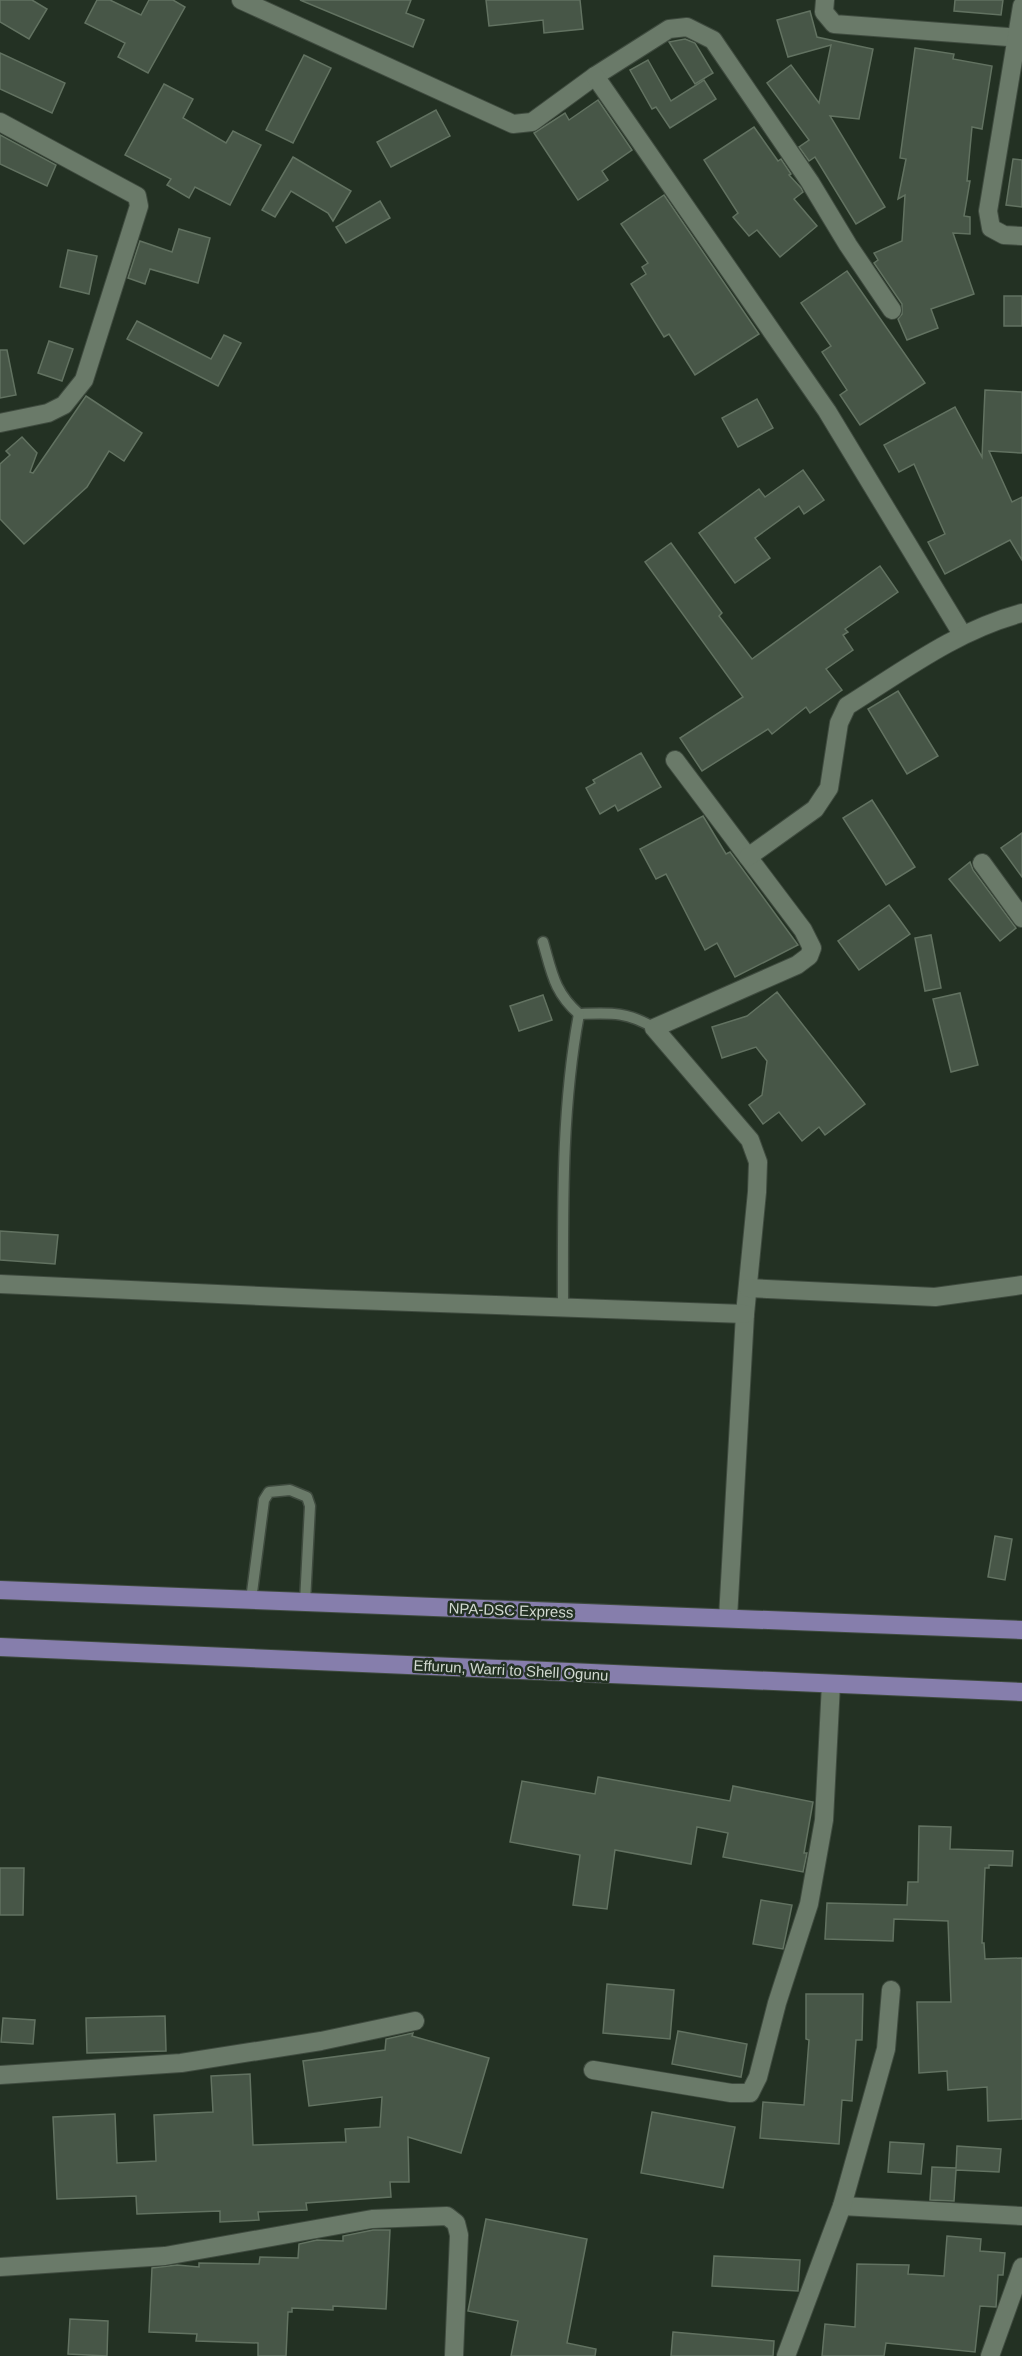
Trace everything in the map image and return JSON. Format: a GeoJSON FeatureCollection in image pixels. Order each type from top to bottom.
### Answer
{"type":"FeatureCollection","features":[{"type":"Feature","properties":{"kind":"main road","name":"NPA-DSC Express"},"geometry":{"type":"LineString","coordinates":[[0,1590],[1022,1630]]}},
{"type":"Feature","properties":{"kind":"main road","name":"Effurun, Warri to Shell Ogunu"},"geometry":{"type":"LineString","coordinates":[[0,1647],[1022,1692]]}},
{"type":"Feature","properties":{"kind":"street"},"geometry":{"type":"LineString","coordinates":[[241,0],[513,124],[532,122],[595,76],[669,29],[687,27],[713,40],[810,182],[848,245],[892,310]]}},
{"type":"Feature","properties":{"kind":"street"},"geometry":{"type":"LineString","coordinates":[[825,0],[824,12],[834,24],[1020,37]]}},
{"type":"Feature","properties":{"kind":"street"},"geometry":{"type":"LineString","coordinates":[[1022,6],[1020,37],[988,212],[991,228],[1004,235],[1022,236]]}},
{"type":"Feature","properties":{"kind":"street"},"geometry":{"type":"LineString","coordinates":[[595,76],[827,411],[962,634]]}},
{"type":"Feature","properties":{"kind":"street"},"geometry":{"type":"LineString","coordinates":[[0,122],[137,196],[139,206],[84,380],[64,405],[48,413],[0,423]]}},
{"type":"Feature","properties":{"kind":"street"},"geometry":{"type":"LineString","coordinates":[[748,857],[815,809],[829,788],[839,723],[847,706],[962,634],[1000,619],[1022,614]]}},
{"type":"Feature","properties":{"kind":"street"},"geometry":{"type":"LineString","coordinates":[[675,760],[803,930],[812,948],[809,956],[797,965],[654,1028],[750,1140],[758,1162],[745,1314],[728,1618]]}},
{"type":"Feature","properties":{"kind":"street"},"geometry":{"type":"LineString","coordinates":[[982,863],[1022,918]]}},
{"type":"Feature","properties":{"kind":"street"},"geometry":{"type":"LineString","coordinates":[[0,1284],[327,1299],[745,1314]]}},
{"type":"Feature","properties":{"kind":"street"},"geometry":{"type":"LineString","coordinates":[[748,1288],[935,1298],[1022,1285]]}},
{"type":"Feature","properties":{"kind":"street"},"geometry":{"type":"LineString","coordinates":[[593,2070],[731,2093],[750,2093],[758,2077],[777,2003],[809,1904],[824,1820],[831,1684]]}},
{"type":"Feature","properties":{"kind":"street"},"geometry":{"type":"LineString","coordinates":[[786,2356],[842,2206],[886,2049],[891,1990]]}},
{"type":"Feature","properties":{"kind":"street"},"geometry":{"type":"LineString","coordinates":[[0,2075],[181,2063],[321,2041],[415,2020]]}},
{"type":"Feature","properties":{"kind":"street"},"geometry":{"type":"LineString","coordinates":[[842,2206],[1022,2216]]}},
{"type":"Feature","properties":{"kind":"street"},"geometry":{"type":"LineString","coordinates":[[0,2267],[165,2256],[372,2219],[447,2216],[456,2223],[459,2235],[454,2356]]}},
{"type":"Feature","properties":{"kind":"street"},"geometry":{"type":"LineString","coordinates":[[990,2356],[1022,2267]]}},
{"type":"Feature","properties":{"kind":"lane"},"geometry":{"type":"LineString","coordinates":[[543,942],[557,988],[565,1002],[579,1014],[619,1013],[640,1019],[654,1028]]}},
{"type":"Feature","properties":{"kind":"lane"},"geometry":{"type":"LineString","coordinates":[[563,1308],[563,1179],[572,1051],[579,1014]]}},
{"type":"Feature","properties":{"kind":"lane"},"geometry":{"type":"LineString","coordinates":[[251,1600],[264,1500],[269,1492],[290,1490],[307,1497],[310,1506],[305,1602]]}},
{"type":"Feature","properties":{"kind":"building"},"geometry":{"type":"Polygon","coordinates":[[[0,0],[32,0],[47,9],[29,39],[0,22],[0,0]]]}},
{"type":"Feature","properties":{"kind":"building"},"geometry":{"type":"Polygon","coordinates":[[[97,0],[110,0],[141,15],[149,0],[173,0],[185,7],[148,73],[118,57],[125,43],[85,23],[97,0]]]}},
{"type":"Feature","properties":{"kind":"building"},"geometry":{"type":"Polygon","coordinates":[[[300,0],[411,0],[406,13],[424,20],[413,47],[300,0]]]}},
{"type":"Feature","properties":{"kind":"building"},"geometry":{"type":"Polygon","coordinates":[[[486,0],[580,0],[583,29],[544,33],[543,20],[489,26],[486,0]]]}},
{"type":"Feature","properties":{"kind":"building"},"geometry":{"type":"Polygon","coordinates":[[[955,0],[1003,0],[1001,15],[954,11],[955,0]]]}},
{"type":"Feature","properties":{"kind":"building"},"geometry":{"type":"Polygon","coordinates":[[[810,11],[817,37],[873,49],[859,119],[830,116],[885,207],[856,224],[815,157],[809,161],[799,147],[809,140],[767,83],[791,65],[819,103],[831,45],[788,57],[777,20],[810,11]]]}},
{"type":"Feature","properties":{"kind":"building"},"geometry":{"type":"Polygon","coordinates":[[[685,39],[695,43],[713,73],[695,84],[669,42],[685,39]]]}},
{"type":"Feature","properties":{"kind":"building"},"geometry":{"type":"Polygon","coordinates":[[[915,48],[954,54],[953,59],[992,66],[982,129],[972,127],[967,181],[970,181],[964,216],[970,217],[970,234],[953,233],[974,294],[931,309],[938,328],[907,340],[898,319],[902,314],[902,304],[874,263],[878,260],[874,253],[902,241],[905,195],[898,199],[906,159],[900,158],[915,48]]]}},
{"type":"Feature","properties":{"kind":"building"},"geometry":{"type":"Polygon","coordinates":[[[0,53],[65,83],[52,113],[0,89],[0,53]]]}},
{"type":"Feature","properties":{"kind":"building"},"geometry":{"type":"Polygon","coordinates":[[[304,55],[331,68],[293,143],[266,130],[304,55]]]}},
{"type":"Feature","properties":{"kind":"building"},"geometry":{"type":"Polygon","coordinates":[[[648,60],[671,101],[704,80],[716,99],[670,128],[656,107],[652,109],[630,70],[648,60]]]}},
{"type":"Feature","properties":{"kind":"building"},"geometry":{"type":"Polygon","coordinates":[[[164,84],[193,99],[183,118],[226,143],[233,131],[261,145],[230,205],[195,187],[189,198],[167,185],[171,179],[125,155],[164,84]]]}},
{"type":"Feature","properties":{"kind":"building"},"geometry":{"type":"Polygon","coordinates":[[[598,100],[632,150],[602,171],[608,180],[578,200],[534,133],[565,113],[569,120],[598,100]]]}},
{"type":"Feature","properties":{"kind":"building"},"geometry":{"type":"Polygon","coordinates":[[[436,110],[450,136],[391,167],[377,142],[436,110]]]}},
{"type":"Feature","properties":{"kind":"building"},"geometry":{"type":"Polygon","coordinates":[[[754,127],[778,161],[781,159],[791,174],[789,175],[801,188],[803,192],[794,199],[817,226],[780,257],[757,230],[749,236],[733,217],[738,213],[704,160],[754,127]]]}},
{"type":"Feature","properties":{"kind":"building"},"geometry":{"type":"Polygon","coordinates":[[[0,135],[56,165],[47,186],[0,164],[0,135]]]}},
{"type":"Feature","properties":{"kind":"building"},"geometry":{"type":"Polygon","coordinates":[[[293,157],[351,191],[333,221],[328,213],[291,191],[275,217],[262,210],[293,157]]]}},
{"type":"Feature","properties":{"kind":"building"},"geometry":{"type":"Polygon","coordinates":[[[1013,159],[1022,160],[1022,207],[1006,205],[1013,159]]]}},
{"type":"Feature","properties":{"kind":"building"},"geometry":{"type":"Polygon","coordinates":[[[664,195],[759,334],[695,375],[669,334],[664,337],[631,284],[646,274],[642,267],[648,263],[621,224],[664,195]]]}},
{"type":"Feature","properties":{"kind":"building"},"geometry":{"type":"Polygon","coordinates":[[[380,201],[390,218],[346,243],[336,227],[380,201]]]}},
{"type":"Feature","properties":{"kind":"building"},"geometry":{"type":"Polygon","coordinates":[[[179,229],[210,238],[198,283],[150,269],[145,284],[128,278],[140,241],[172,252],[179,229]]]}},
{"type":"Feature","properties":{"kind":"building"},"geometry":{"type":"Polygon","coordinates":[[[68,250],[97,256],[89,294],[60,287],[68,250]]]}},
{"type":"Feature","properties":{"kind":"building"},"geometry":{"type":"Polygon","coordinates":[[[847,271],[925,383],[860,425],[840,395],[847,390],[822,352],[831,346],[801,303],[847,271]]]}},
{"type":"Feature","properties":{"kind":"building"},"geometry":{"type":"Polygon","coordinates":[[[1004,296],[1022,296],[1022,326],[1004,326],[1004,296]]]}},
{"type":"Feature","properties":{"kind":"building"},"geometry":{"type":"Polygon","coordinates":[[[137,321],[211,359],[224,335],[241,343],[218,386],[127,339],[137,321]]]}},
{"type":"Feature","properties":{"kind":"building"},"geometry":{"type":"Polygon","coordinates":[[[49,341],[73,349],[62,381],[38,373],[49,341]]]}},
{"type":"Feature","properties":{"kind":"building"},"geometry":{"type":"Polygon","coordinates":[[[0,350],[7,350],[16,395],[0,398],[0,350]]]}},
{"type":"Feature","properties":{"kind":"building"},"geometry":{"type":"Polygon","coordinates":[[[985,390],[1022,392],[1022,453],[989,451],[1012,502],[1022,497],[1022,560],[1010,540],[945,574],[928,542],[945,534],[914,464],[899,472],[884,445],[955,407],[982,457],[985,390]]]}},
{"type":"Feature","properties":{"kind":"building"},"geometry":{"type":"Polygon","coordinates":[[[86,396],[142,433],[124,461],[109,451],[87,487],[24,544],[0,519],[0,464],[10,455],[6,451],[22,437],[37,453],[30,472],[33,473],[86,396]]]}},
{"type":"Feature","properties":{"kind":"building"},"geometry":{"type":"Polygon","coordinates":[[[757,399],[773,428],[738,447],[722,418],[757,399]]]}},
{"type":"Feature","properties":{"kind":"building"},"geometry":{"type":"Polygon","coordinates":[[[803,470],[824,500],[804,514],[799,506],[755,538],[770,558],[735,583],[699,533],[759,489],[765,497],[803,470]]]}},
{"type":"Feature","properties":{"kind":"building"},"geometry":{"type":"Polygon","coordinates":[[[671,543],[722,613],[719,616],[752,659],[880,566],[898,592],[845,629],[848,632],[843,635],[853,650],[826,669],[842,690],[810,713],[806,707],[772,734],[768,729],[702,771],[680,738],[743,697],[645,562],[671,543]]]}},
{"type":"Feature","properties":{"kind":"building"},"geometry":{"type":"Polygon","coordinates":[[[898,691],[938,756],[907,774],[868,709],[898,691]]]}},
{"type":"Feature","properties":{"kind":"building"},"geometry":{"type":"Polygon","coordinates":[[[641,753],[661,787],[618,811],[615,805],[600,814],[586,788],[595,783],[593,780],[641,753]]]}},
{"type":"Feature","properties":{"kind":"building"},"geometry":{"type":"Polygon","coordinates":[[[872,800],[915,867],[886,885],[843,818],[872,800]]]}},
{"type":"Feature","properties":{"kind":"building"},"geometry":{"type":"Polygon","coordinates":[[[703,816],[726,854],[730,852],[798,945],[735,977],[717,943],[705,950],[666,874],[656,879],[640,849],[703,816]]]}},
{"type":"Feature","properties":{"kind":"building"},"geometry":{"type":"Polygon","coordinates":[[[1022,833],[1022,877],[1001,848],[1022,833]]]}},
{"type":"Feature","properties":{"kind":"building"},"geometry":{"type":"Polygon","coordinates":[[[970,862],[973,870],[1016,928],[1000,941],[949,879],[970,862]]]}},
{"type":"Feature","properties":{"kind":"building"},"geometry":{"type":"Polygon","coordinates":[[[889,905],[910,934],[859,970],[838,941],[889,905]]]}},
{"type":"Feature","properties":{"kind":"building"},"geometry":{"type":"Polygon","coordinates":[[[931,935],[941,988],[925,991],[915,938],[931,935]]]}},
{"type":"Feature","properties":{"kind":"building"},"geometry":{"type":"Polygon","coordinates":[[[777,992],[865,1104],[825,1135],[819,1127],[802,1141],[779,1112],[763,1124],[749,1105],[762,1095],[767,1061],[756,1047],[722,1058],[712,1027],[747,1016],[777,992]]]}},
{"type":"Feature","properties":{"kind":"building"},"geometry":{"type":"Polygon","coordinates":[[[960,993],[978,1065],[951,1072],[933,999],[960,993]]]}},
{"type":"Feature","properties":{"kind":"building"},"geometry":{"type":"Polygon","coordinates":[[[543,995],[552,1020],[519,1031],[510,1006],[543,995]]]}},
{"type":"Feature","properties":{"kind":"building"},"geometry":{"type":"Polygon","coordinates":[[[0,1231],[58,1235],[55,1264],[0,1260],[0,1231]]]}},
{"type":"Feature","properties":{"kind":"building"},"geometry":{"type":"Polygon","coordinates":[[[995,1536],[1012,1539],[1005,1580],[988,1577],[995,1536]]]}},
{"type":"Feature","properties":{"kind":"building"},"geometry":{"type":"Polygon","coordinates":[[[598,1777],[730,1801],[733,1786],[813,1802],[803,1872],[723,1857],[728,1833],[697,1827],[691,1864],[615,1850],[607,1909],[573,1905],[580,1855],[510,1842],[522,1781],[595,1794],[598,1777]]]}},
{"type":"Feature","properties":{"kind":"building"},"geometry":{"type":"Polygon","coordinates":[[[919,1826],[951,1827],[950,1849],[1013,1851],[1012,1866],[989,1865],[989,1868],[985,1868],[982,1943],[984,1943],[985,1959],[1022,1958],[1022,2119],[988,2121],[987,2087],[948,2090],[947,2071],[919,2073],[917,2002],[951,2002],[948,1921],[894,1919],[893,1941],[825,1939],[827,1903],[907,1905],[908,1882],[918,1882],[919,1826]]]}},
{"type":"Feature","properties":{"kind":"building"},"geometry":{"type":"Polygon","coordinates":[[[0,1868],[24,1868],[23,1915],[0,1915],[0,1868]]]}},
{"type":"Feature","properties":{"kind":"building"},"geometry":{"type":"Polygon","coordinates":[[[761,1900],[792,1905],[783,1949],[753,1944],[761,1900]]]}},
{"type":"Feature","properties":{"kind":"building"},"geometry":{"type":"Polygon","coordinates":[[[607,1984],[674,1990],[670,2039],[603,2033],[607,1984]]]}},
{"type":"Feature","properties":{"kind":"building"},"geometry":{"type":"Polygon","coordinates":[[[806,1994],[863,1994],[862,2040],[856,2040],[852,2101],[842,2100],[839,2144],[760,2138],[763,2102],[804,2105],[809,2040],[806,2039],[806,1994]]]}},
{"type":"Feature","properties":{"kind":"building"},"geometry":{"type":"Polygon","coordinates":[[[165,2016],[166,2051],[87,2053],[86,2018],[165,2016]]]}},
{"type":"Feature","properties":{"kind":"building"},"geometry":{"type":"Polygon","coordinates":[[[3,2018],[35,2020],[33,2044],[1,2042],[3,2018]]]}},
{"type":"Feature","properties":{"kind":"building"},"geometry":{"type":"Polygon","coordinates":[[[678,2031],[747,2044],[741,2077],[672,2064],[678,2031]]]}},
{"type":"Feature","properties":{"kind":"building"},"geometry":{"type":"Polygon","coordinates":[[[413,2033],[412,2036],[489,2058],[461,2153],[408,2137],[409,2182],[390,2182],[391,2197],[306,2203],[307,2210],[258,2212],[259,2220],[220,2222],[220,2211],[137,2214],[136,2196],[57,2199],[53,2117],[115,2114],[117,2163],[156,2161],[154,2115],[213,2112],[211,2076],[250,2074],[253,2145],[346,2142],[345,2129],[380,2127],[382,2097],[309,2106],[303,2061],[385,2050],[386,2039],[413,2033]]]}},
{"type":"Feature","properties":{"kind":"building"},"geometry":{"type":"Polygon","coordinates":[[[652,2112],[735,2127],[723,2188],[641,2173],[652,2112]]]}},
{"type":"Feature","properties":{"kind":"building"},"geometry":{"type":"Polygon","coordinates":[[[890,2142],[924,2144],[921,2174],[888,2172],[890,2142]]]}},
{"type":"Feature","properties":{"kind":"building"},"geometry":{"type":"Polygon","coordinates":[[[957,2146],[1001,2149],[999,2172],[956,2170],[954,2201],[930,2200],[932,2167],[956,2168],[957,2146]]]}},
{"type":"Feature","properties":{"kind":"building"},"geometry":{"type":"Polygon","coordinates":[[[486,2219],[587,2239],[567,2343],[596,2349],[595,2356],[511,2356],[518,2321],[468,2311],[486,2219]]]}},
{"type":"Feature","properties":{"kind":"building"},"geometry":{"type":"Polygon","coordinates":[[[373,2230],[390,2230],[386,2309],[333,2306],[333,2310],[292,2308],[292,2312],[288,2312],[286,2356],[258,2356],[258,2343],[196,2341],[197,2334],[149,2332],[152,2268],[177,2265],[199,2267],[199,2263],[259,2264],[260,2257],[298,2258],[299,2244],[317,2240],[343,2241],[343,2236],[373,2230]]]}},
{"type":"Feature","properties":{"kind":"building"},"geometry":{"type":"Polygon","coordinates":[[[947,2236],[981,2239],[980,2251],[1005,2253],[1003,2275],[998,2275],[996,2307],[980,2306],[975,2352],[886,2343],[884,2356],[822,2356],[825,2324],[855,2327],[857,2264],[909,2265],[908,2274],[944,2276],[947,2236]]]}},
{"type":"Feature","properties":{"kind":"building"},"geometry":{"type":"Polygon","coordinates":[[[714,2256],[800,2260],[798,2291],[712,2286],[714,2256]]]}},
{"type":"Feature","properties":{"kind":"building"},"geometry":{"type":"Polygon","coordinates":[[[70,2319],[108,2321],[107,2356],[68,2354],[70,2319]]]}},
{"type":"Feature","properties":{"kind":"building"},"geometry":{"type":"Polygon","coordinates":[[[673,2332],[774,2341],[773,2356],[671,2356],[673,2332]]]}}]}
